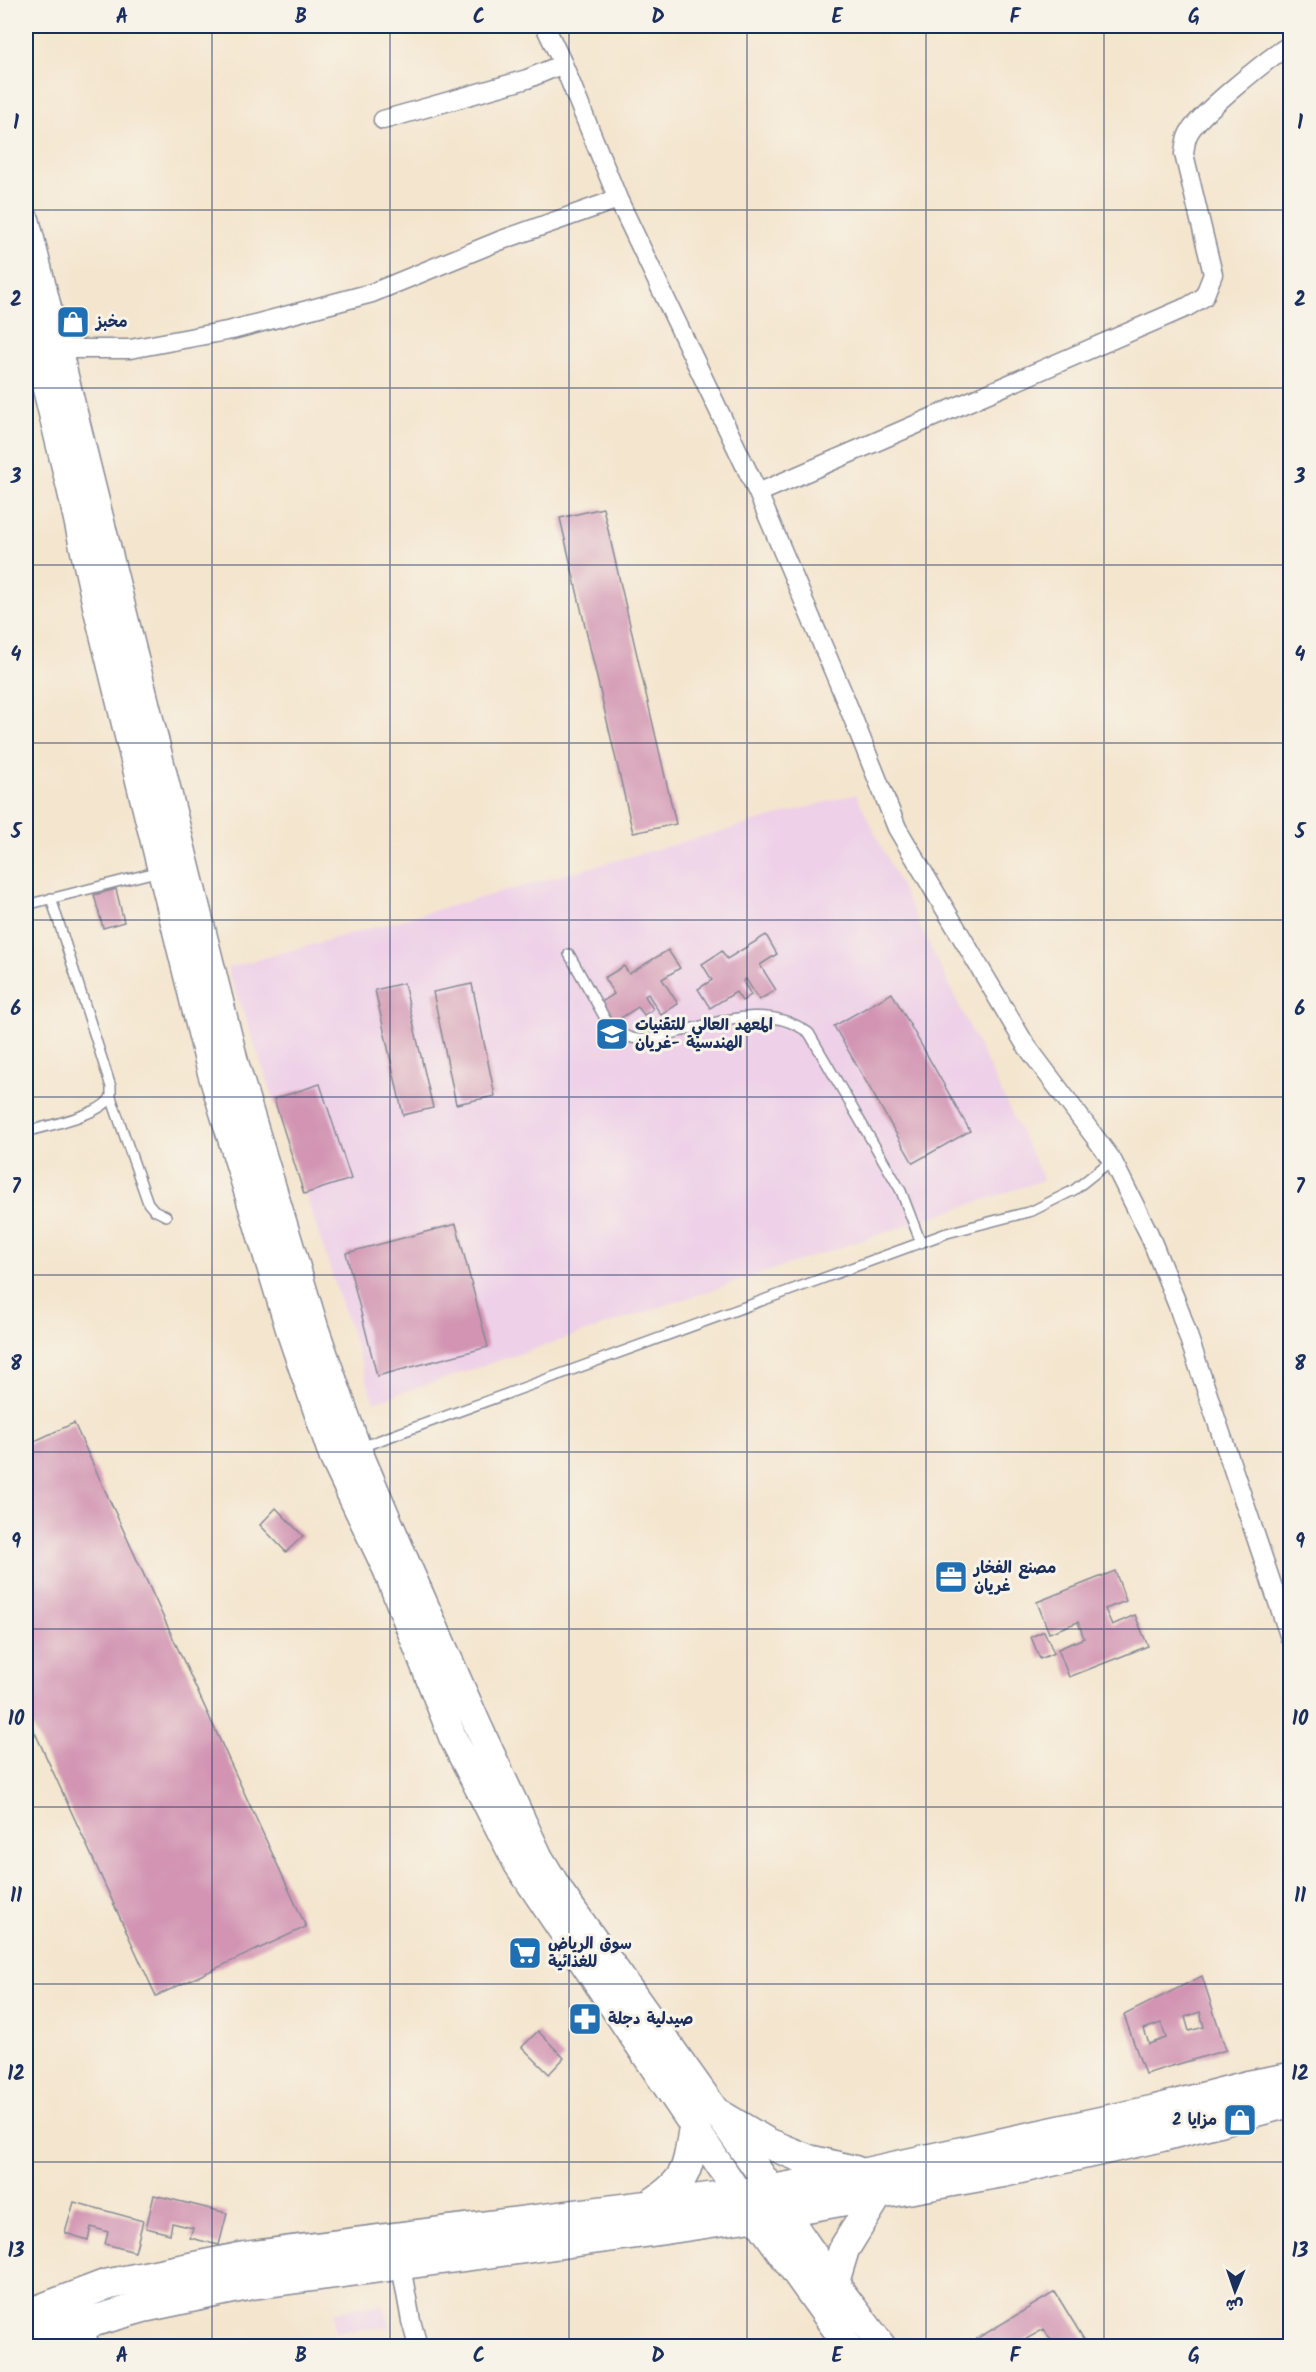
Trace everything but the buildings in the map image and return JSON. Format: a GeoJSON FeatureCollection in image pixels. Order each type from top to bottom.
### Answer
{"type":"FeatureCollection","features":[{"type":"Feature","properties":{"kind":"main road"},"geometry":{"type":"LineString","coordinates":[[26,221],[56,349],[81,488],[99,620],[162,870],[184,911]]}},
{"type":"Feature","properties":{"kind":"main road"},"geometry":{"type":"LineString","coordinates":[[26,304],[81,488],[184,911],[236,1065],[315,1329],[345,1453],[396,1566],[478,1726],[528,1861],[706,2121],[778,2200],[834,2282],[882,2346]]}},
{"type":"Feature","properties":{"kind":"main road"},"geometry":{"type":"LineString","coordinates":[[26,2346],[87,2335],[144,2307],[252,2284],[401,2266],[872,2184],[1289,2097]]}},
{"type":"Feature","properties":{"kind":"main road"},"geometry":{"type":"LineString","coordinates":[[706,2121],[872,2184]]}},
{"type":"Feature","properties":{"kind":"main road"},"geometry":{"type":"LineString","coordinates":[[650,2205],[670,2192],[684,2177],[706,2121]]}},
{"type":"Feature","properties":{"kind":"main road"},"geometry":{"type":"LineString","coordinates":[[706,2121],[746,2205],[848,2346]]}},
{"type":"Feature","properties":{"kind":"main road"},"geometry":{"type":"LineString","coordinates":[[834,2282],[844,2249],[872,2184]]}},
{"type":"Feature","properties":{"kind":"main road"},"geometry":{"type":"LineString","coordinates":[[26,2315],[105,2285],[244,2257],[650,2205],[746,2205]]}},
{"type":"Feature","properties":{"kind":"street"},"geometry":{"type":"LineString","coordinates":[[545,26],[563,64],[618,200],[758,493],[897,828],[1025,1044],[1112,1160],[1149,1234],[1178,1306],[1290,1638]]}},
{"type":"Feature","properties":{"kind":"street"},"geometry":{"type":"LineString","coordinates":[[758,493],[1187,308],[1204,297],[1214,274],[1184,154],[1188,135],[1201,118],[1275,54],[1290,45]]}},
{"type":"Feature","properties":{"kind":"street"},"geometry":{"type":"LineString","coordinates":[[383,120],[527,79],[563,64]]}},
{"type":"Feature","properties":{"kind":"street"},"geometry":{"type":"LineString","coordinates":[[56,349],[130,350],[232,330],[372,293],[499,241],[618,200]]}},
{"type":"Feature","properties":{"kind":"street"},"geometry":{"type":"LineString","coordinates":[[401,2266],[418,2346]]}},
{"type":"Feature","properties":{"kind":"lane"},"geometry":{"type":"LineString","coordinates":[[26,905],[162,870]]}},
{"type":"Feature","properties":{"kind":"lane"},"geometry":{"type":"LineString","coordinates":[[51,898],[111,1087],[111,1097],[148,1203],[154,1210],[166,1216]]}},
{"type":"Feature","properties":{"kind":"lane"},"geometry":{"type":"LineString","coordinates":[[569,954],[611,1029],[624,1035],[638,1039],[661,1037],[738,1018],[763,1016],[783,1018],[798,1024],[809,1033],[901,1191],[921,1243]]}},
{"type":"Feature","properties":{"kind":"lane"},"geometry":{"type":"LineString","coordinates":[[26,1132],[91,1113],[111,1097]]}},
{"type":"Feature","properties":{"kind":"lane"},"geometry":{"type":"LineString","coordinates":[[345,1453],[947,1233],[1032,1210],[1074,1190],[1112,1160]]}},
{"type":"Feature","properties":{"kind":"shaded area","name":"المعهد العالي للتقنيات الهندسية -غريان"},"geometry":{"type":"Polygon","coordinates":[[[856,794],[1044,1180],[374,1402],[274,1099],[227,968],[856,794]]]}},
{"type":"Feature","properties":{"kind":"shaded area"},"geometry":{"type":"Polygon","coordinates":[[[383,2304],[390,2327],[334,2332],[335,2311],[383,2304]]]}},
{"type":"Feature","properties":{"kind":"place","name":"مخبز"},"geometry":{"type":"Point","coordinates":[73,322]}},
{"type":"Feature","properties":{"kind":"place","name":"المعهد العالي للتقنيات الهندسية -غريان"},"geometry":{"type":"Point","coordinates":[612,1034]}},
{"type":"Feature","properties":{"kind":"place","name":"مصنع الفخار غريان"},"geometry":{"type":"Point","coordinates":[951,1577]}},
{"type":"Feature","properties":{"kind":"place","name":"سوق الرياض للغذائية"},"geometry":{"type":"Point","coordinates":[525,1953]}},
{"type":"Feature","properties":{"kind":"place","name":"صيدلية دجلة"},"geometry":{"type":"Point","coordinates":[585,2019]}},
{"type":"Feature","properties":{"kind":"place","name":"مزايا 2"},"geometry":{"type":"Point","coordinates":[1240,2120]}}]}
